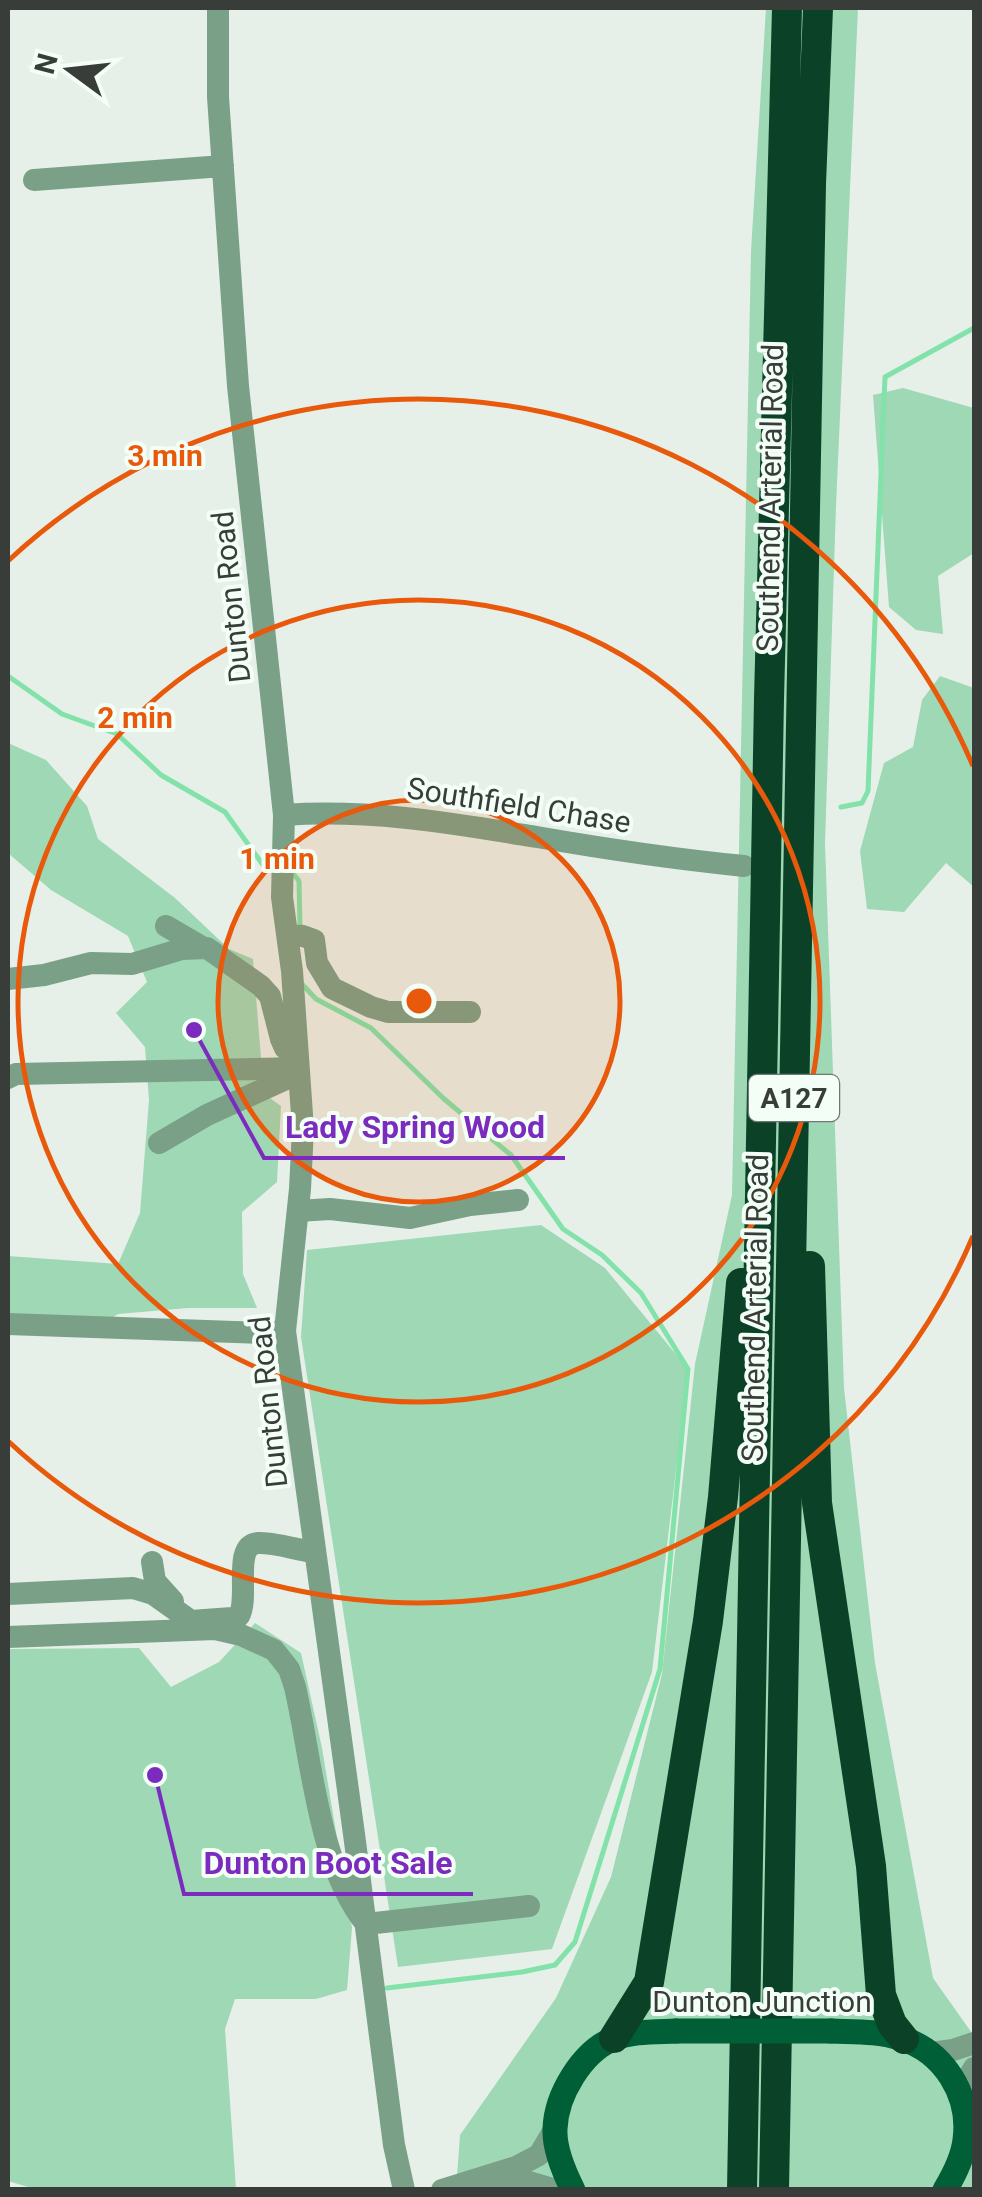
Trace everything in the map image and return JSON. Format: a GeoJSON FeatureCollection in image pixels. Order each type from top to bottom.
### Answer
{"type":"FeatureCollection","features":[{"type":"Feature","properties":{"kind":"highway","name":"Southend Arterial Road"},"geometry":{"type":"LineString","coordinates":[[742,2190],[755,867],[787,8]]}},
{"type":"Feature","properties":{"kind":"highway","name":"Southend Arterial Road"},"geometry":{"type":"LineString","coordinates":[[774,2190],[811,184],[818,8]]}},
{"type":"Feature","properties":{"kind":"highway"},"geometry":{"type":"LineString","coordinates":[[614,2038],[649,1982],[708,1621],[744,1249],[755,867]]}},
{"type":"Feature","properties":{"kind":"highway"},"geometry":{"type":"LineString","coordinates":[[796,968],[817,1503],[871,1866],[882,1995],[892,2024],[917,2046]]}},
{"type":"Feature","properties":{"kind":"main road","name":"Dunton Junction"},"geometry":{"type":"LineString","coordinates":[[555,2128],[574,2074],[594,2050],[614,2038],[641,2032],[872,2032],[917,2046]]}},
{"type":"Feature","properties":{"kind":"main road"},"geometry":{"type":"LineString","coordinates":[[917,2046],[946,2068],[966,2107],[965,2140],[956,2172],[944,2190]]}},
{"type":"Feature","properties":{"kind":"main road"},"geometry":{"type":"LineString","coordinates":[[555,2128],[562,2165],[572,2190]]}},
{"type":"Feature","properties":{"kind":"street","name":"Dunton Road"},"geometry":{"type":"LineString","coordinates":[[218,8],[218,97],[238,386],[284,815],[282,897],[292,972],[303,1130],[284,1331],[394,2145],[404,2190]]}},
{"type":"Feature","properties":{"kind":"street"},"geometry":{"type":"LineString","coordinates":[[34,180],[222,166]]}},
{"type":"Feature","properties":{"kind":"street","name":"Southfield Chase"},"geometry":{"type":"LineString","coordinates":[[284,815],[328,812],[399,816],[660,857],[755,867]]}},
{"type":"Feature","properties":{"kind":"street"},"geometry":{"type":"LineString","coordinates":[[166,926],[211,950],[262,986],[270,996],[285,1048],[298,1063]]}},
{"type":"Feature","properties":{"kind":"street"},"geometry":{"type":"LineString","coordinates":[[288,935],[314,940],[316,963],[332,988],[371,1008],[388,1012],[470,1012]]}},
{"type":"Feature","properties":{"kind":"street"},"geometry":{"type":"LineString","coordinates":[[8,979],[91,963],[132,964],[202,947]]}},
{"type":"Feature","properties":{"kind":"street"},"geometry":{"type":"LineString","coordinates":[[8,1078],[16,1074],[298,1063]]}},
{"type":"Feature","properties":{"kind":"street"},"geometry":{"type":"LineString","coordinates":[[160,1143],[298,1063]]}},
{"type":"Feature","properties":{"kind":"street"},"geometry":{"type":"LineString","coordinates":[[298,1211],[330,1209],[410,1218],[518,1200]]}},
{"type":"Feature","properties":{"kind":"street"},"geometry":{"type":"LineString","coordinates":[[8,1324],[284,1331]]}},
{"type":"Feature","properties":{"kind":"street"},"geometry":{"type":"LineString","coordinates":[[8,1594],[139,1589],[187,1619],[235,1618],[241,1614],[244,1602],[244,1551],[251,1545],[315,1553]]}},
{"type":"Feature","properties":{"kind":"street"},"geometry":{"type":"LineString","coordinates":[[152,1562],[158,1586],[200,1621]]}},
{"type":"Feature","properties":{"kind":"street"},"geometry":{"type":"LineString","coordinates":[[37,1635],[24,1627],[20,1616],[26,1600],[44,1592]]}},
{"type":"Feature","properties":{"kind":"street"},"geometry":{"type":"LineString","coordinates":[[8,1637],[208,1628],[242,1635],[274,1650],[289,1669],[295,1687],[337,1874],[366,1924],[529,1906]]}},
{"type":"Feature","properties":{"kind":"street"},"geometry":{"type":"LineString","coordinates":[[917,2046],[953,2050],[974,2043]]}},
{"type":"Feature","properties":{"kind":"street"},"geometry":{"type":"LineString","coordinates":[[966,2107],[974,2068]]}},
{"type":"Feature","properties":{"kind":"street"},"geometry":{"type":"LineString","coordinates":[[442,2190],[516,2166],[539,2154],[555,2128]]}},
{"type":"Feature","properties":{"kind":"street"},"geometry":{"type":"LineString","coordinates":[[476,2180],[529,2182],[556,2190]]}},
{"type":"Feature","properties":{"kind":"green space"},"geometry":{"type":"Polygon","coordinates":[[[766,8],[858,8],[825,843],[844,1388],[875,1663],[933,1978],[974,2036],[974,2189],[456,2190],[460,2135],[556,1998],[611,1877],[662,1674],[695,1364],[732,1195],[751,251],[766,8]]]}},
{"type":"Feature","properties":{"kind":"green space"},"geometry":{"type":"Polygon","coordinates":[[[903,388],[974,408],[974,553],[938,576],[943,634],[916,630],[889,607],[873,395],[903,388]]]}},
{"type":"Feature","properties":{"kind":"green space"},"geometry":{"type":"Polygon","coordinates":[[[940,676],[974,688],[974,887],[946,863],[904,912],[867,909],[860,851],[884,763],[913,747],[922,700],[940,676]]]}},
{"type":"Feature","properties":{"kind":"green space"},"geometry":{"type":"Polygon","coordinates":[[[8,743],[46,760],[87,806],[98,839],[175,898],[229,949],[253,959],[267,1096],[281,1106],[277,1182],[242,1212],[243,1274],[257,1308],[188,1308],[118,1314],[110,1319],[8,1316],[8,1256],[118,1264],[140,1213],[149,1100],[145,1047],[116,1013],[147,982],[128,936],[51,890],[8,853],[8,743]]]}},
{"type":"Feature","properties":{"kind":"green space"},"geometry":{"type":"Polygon","coordinates":[[[541,1225],[605,1268],[688,1369],[652,1672],[552,1949],[398,1967],[301,1337],[307,1250],[541,1225]]]}},
{"type":"Feature","properties":{"kind":"green space"},"geometry":{"type":"Polygon","coordinates":[[[255,1623],[301,1653],[322,1748],[352,1928],[347,1990],[316,1999],[235,1999],[225,2029],[236,2189],[38,2190],[8,2181],[8,1649],[139,1648],[171,1687],[219,1662],[255,1623]]]}},
{"type":"Feature","properties":{"kind":"waterway"},"geometry":{"type":"LineString","coordinates":[[841,807],[862,803],[868,791],[885,377],[974,328]]}},
{"type":"Feature","properties":{"kind":"waterway"},"geometry":{"type":"LineString","coordinates":[[8,676],[62,714],[117,734],[161,775],[225,812],[269,869]]}},
{"type":"Feature","properties":{"kind":"waterway"},"geometry":{"type":"LineString","coordinates":[[291,871],[299,881],[300,927]]}},
{"type":"Feature","properties":{"kind":"waterway"},"geometry":{"type":"LineString","coordinates":[[301,983],[316,999],[371,1028],[443,1098],[511,1155],[563,1229],[602,1255],[641,1293],[688,1369],[660,1669],[575,1942],[555,1965],[387,1988]]}},
{"type":"Feature","properties":{"kind":"place","name":"Lady Spring Wood"},"geometry":{"type":"Point","coordinates":[194,1030]}},
{"type":"Feature","properties":{"kind":"place","name":"Dunton Boot Sale"},"geometry":{"type":"Point","coordinates":[155,1775]}}]}
